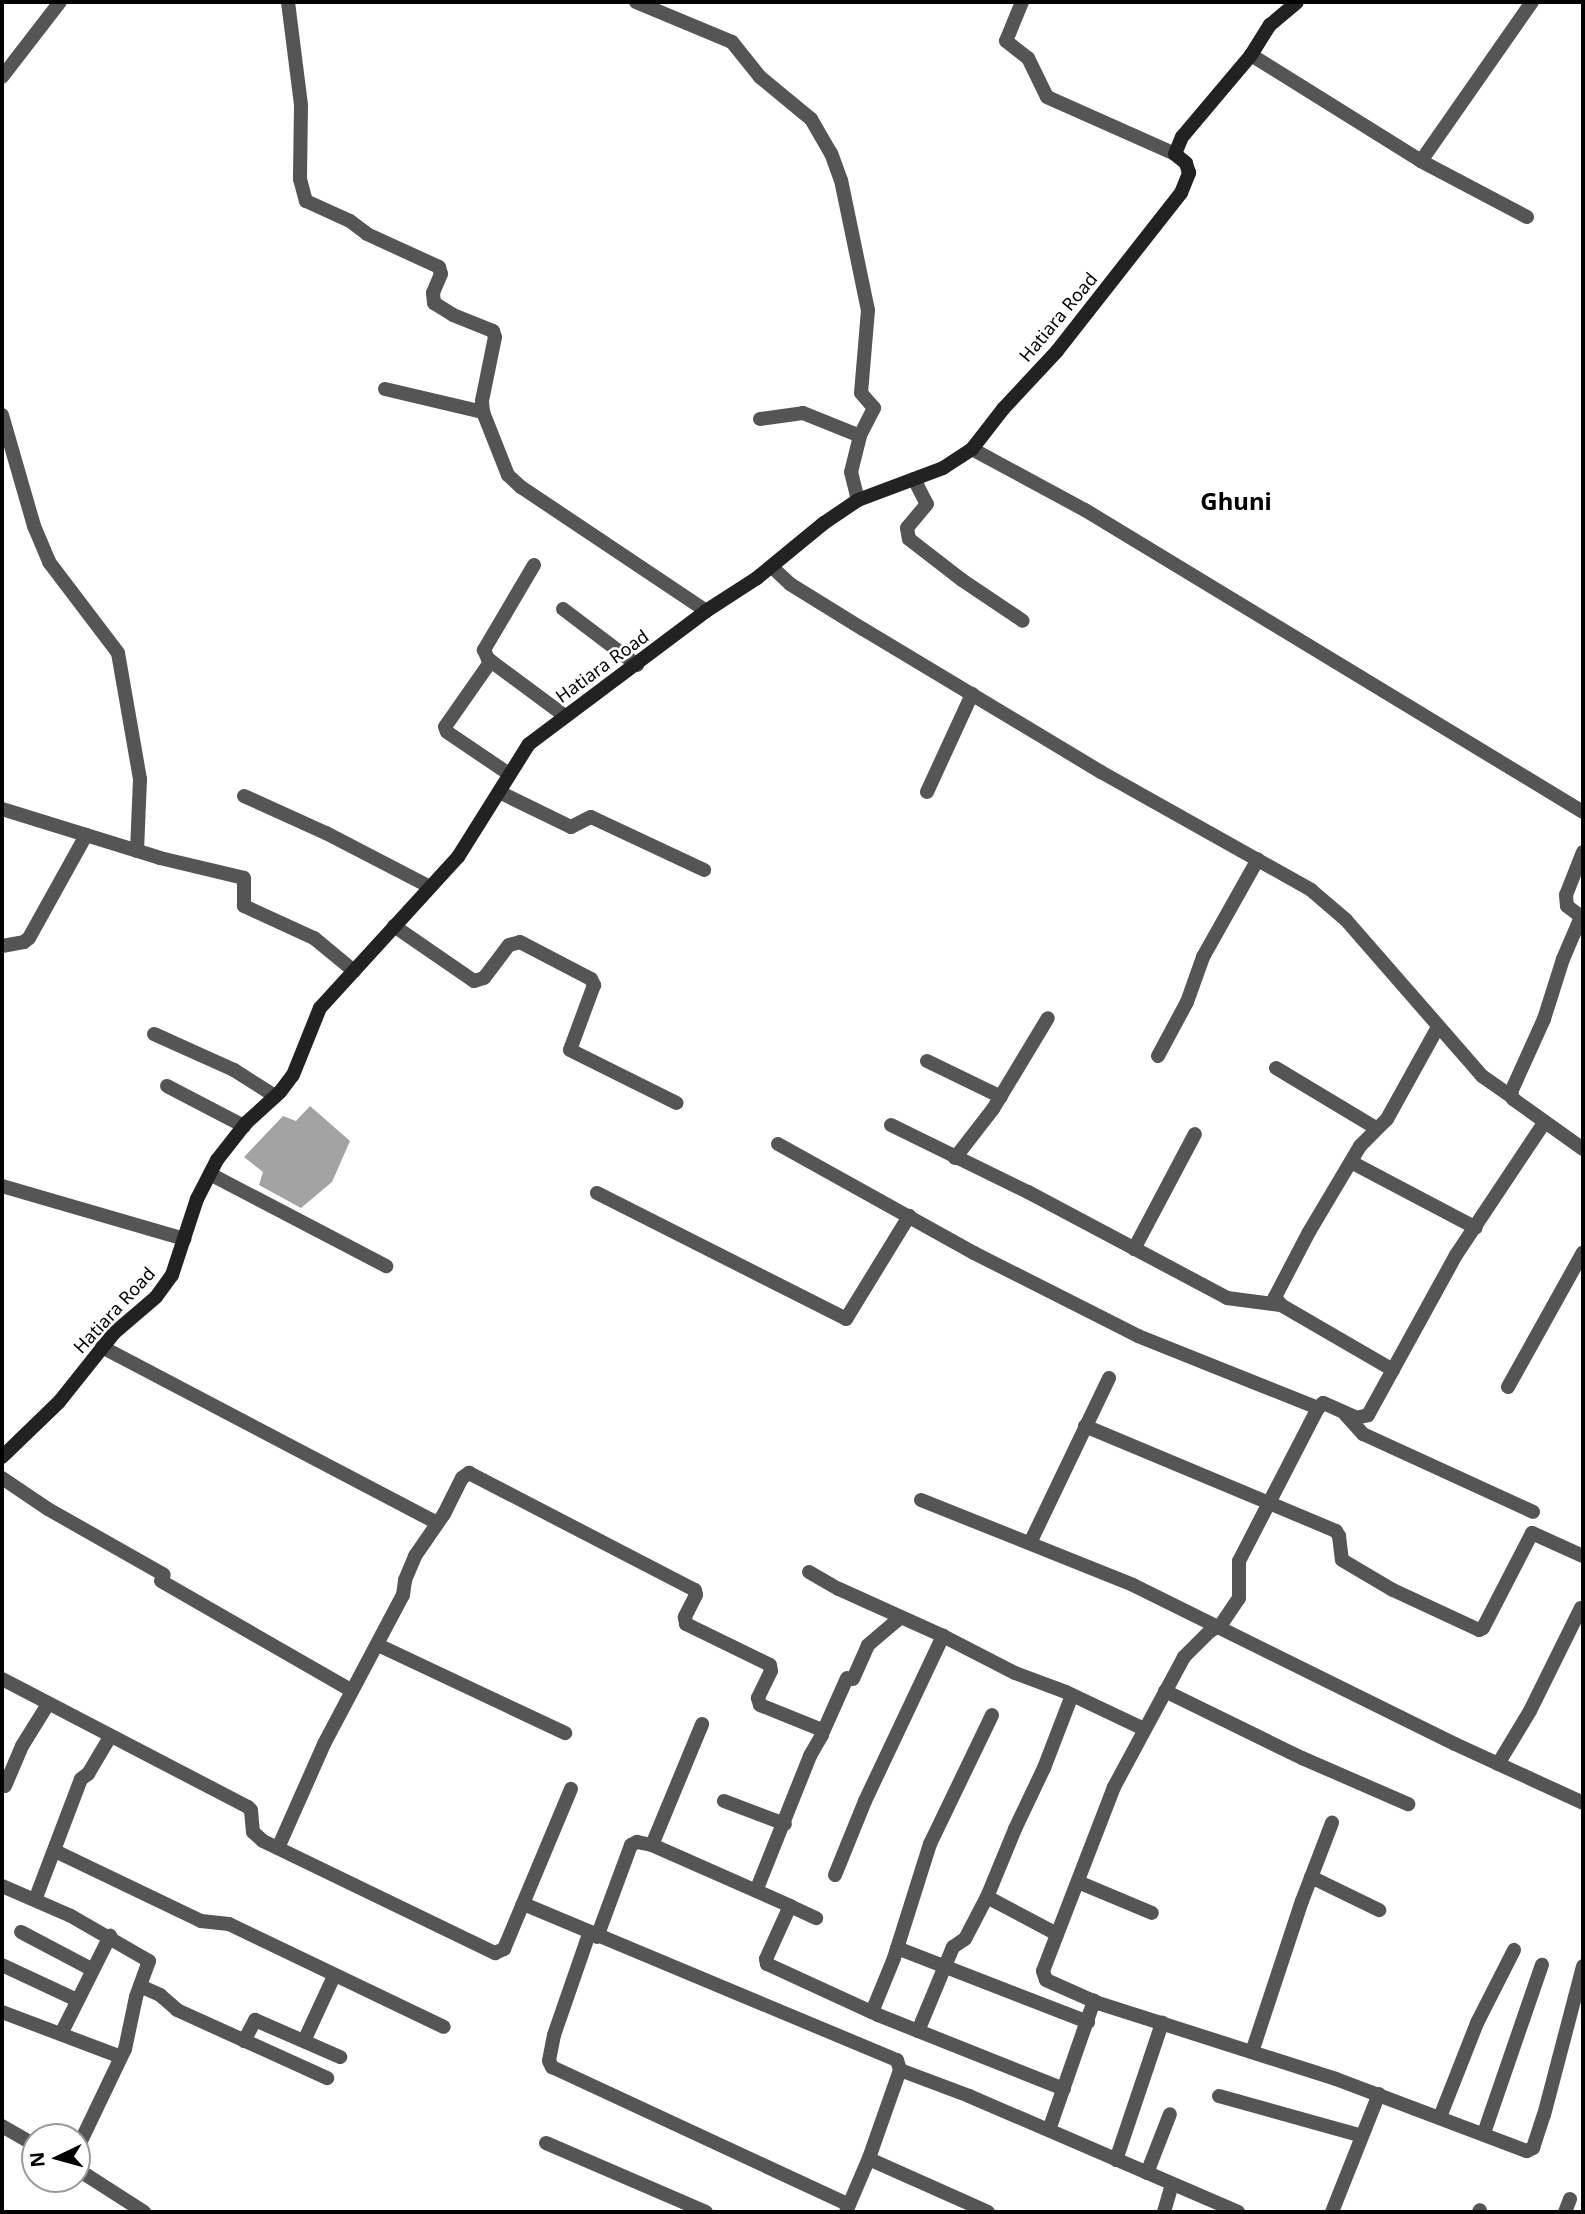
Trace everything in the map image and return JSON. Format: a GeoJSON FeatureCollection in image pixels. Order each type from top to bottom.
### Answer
{"type":"FeatureCollection","features":[{"type":"Feature","properties":{"kind":"street"},"geometry":{"type":"LineString","coordinates":[[2,77],[60,2]]}},
{"type":"Feature","properties":{"kind":"street"},"geometry":{"type":"LineString","coordinates":[[288,2],[301,104],[302,192],[306,201],[351,221],[367,234],[439,267],[441,274],[433,293],[434,303],[453,315],[493,331],[495,343],[484,382],[483,412],[508,475],[521,487],[706,611]]}},
{"type":"Feature","properties":{"kind":"street"},"geometry":{"type":"LineString","coordinates":[[636,2],[732,42],[760,77],[811,119],[831,153],[841,180],[868,310],[861,393],[874,408],[860,436],[850,472],[859,500]]}},
{"type":"Feature","properties":{"kind":"street"},"geometry":{"type":"LineString","coordinates":[[1023,2],[1006,41],[1028,58],[1047,97],[1175,154],[1192,124],[1251,55],[1270,25],[1297,2]]}},
{"type":"Feature","properties":{"kind":"street"},"geometry":{"type":"LineString","coordinates":[[1422,160],[1532,2]]}},
{"type":"Feature","properties":{"kind":"street"},"geometry":{"type":"LineString","coordinates":[[1251,55],[1422,160],[1527,217]]}},
{"type":"Feature","properties":{"kind":"street","name":"Hatiara Road"},"geometry":{"type":"LineString","coordinates":[[2,1457],[59,1402],[102,1347],[156,1297],[173,1275],[197,1199],[210,1174],[244,1126],[275,1097],[293,1075],[314,1017],[458,857],[529,744],[706,611],[772,567],[824,523],[859,500],[943,468],[972,449],[1003,409],[1057,351],[1181,193],[1189,173],[1185,163],[1175,154]]}},
{"type":"Feature","properties":{"kind":"street"},"geometry":{"type":"LineString","coordinates":[[385,389],[483,412]]}},
{"type":"Feature","properties":{"kind":"street"},"geometry":{"type":"LineString","coordinates":[[760,419],[803,412],[860,436]]}},
{"type":"Feature","properties":{"kind":"street"},"geometry":{"type":"LineString","coordinates":[[2,415],[34,526],[49,562],[118,653],[140,779],[137,850]]}},
{"type":"Feature","properties":{"kind":"street"},"geometry":{"type":"LineString","coordinates":[[972,449],[1085,510],[1583,813]]}},
{"type":"Feature","properties":{"kind":"street"},"geometry":{"type":"LineString","coordinates":[[914,479],[927,502],[907,528],[909,539],[962,580],[1023,621]]}},
{"type":"Feature","properties":{"kind":"street"},"geometry":{"type":"LineString","coordinates":[[534,565],[485,646],[485,654],[565,716]]}},
{"type":"Feature","properties":{"kind":"street"},"geometry":{"type":"LineString","coordinates":[[772,567],[796,588],[1101,772],[1258,859],[1330,905],[1482,1076],[1583,1149]]}},
{"type":"Feature","properties":{"kind":"street"},"geometry":{"type":"LineString","coordinates":[[563,609],[637,665]]}},
{"type":"Feature","properties":{"kind":"street"},"geometry":{"type":"LineString","coordinates":[[491,661],[445,727],[447,732],[509,774]]}},
{"type":"Feature","properties":{"kind":"street"},"geometry":{"type":"LineString","coordinates":[[927,792],[972,694]]}},
{"type":"Feature","properties":{"kind":"street"},"geometry":{"type":"LineString","coordinates":[[499,792],[571,827],[591,817],[704,870]]}},
{"type":"Feature","properties":{"kind":"street"},"geometry":{"type":"LineString","coordinates":[[244,796],[326,833],[430,887]]}},
{"type":"Feature","properties":{"kind":"street"},"geometry":{"type":"LineString","coordinates":[[2,809],[137,850],[244,878],[244,906],[314,938],[354,971]]}},
{"type":"Feature","properties":{"kind":"street"},"geometry":{"type":"LineString","coordinates":[[2,946],[24,942],[29,938],[86,835]]}},
{"type":"Feature","properties":{"kind":"street"},"geometry":{"type":"LineString","coordinates":[[1511,1096],[1544,1019],[1563,959],[1582,918],[1567,906],[1566,894],[1583,852]]}},
{"type":"Feature","properties":{"kind":"street"},"geometry":{"type":"LineString","coordinates":[[1158,1056],[1187,1002],[1203,957],[1258,859]]}},
{"type":"Feature","properties":{"kind":"street"},"geometry":{"type":"LineString","coordinates":[[394,926],[474,981],[484,978],[509,945],[520,942],[591,979],[594,985],[570,1050],[677,1103]]}},
{"type":"Feature","properties":{"kind":"street"},"geometry":{"type":"LineString","coordinates":[[955,1158],[1001,1097],[1048,1018]]}},
{"type":"Feature","properties":{"kind":"street"},"geometry":{"type":"LineString","coordinates":[[1393,1370],[1281,1305],[1276,1301],[1276,1293],[1352,1162],[1376,1128],[1387,1119],[1438,1027]]}},
{"type":"Feature","properties":{"kind":"street"},"geometry":{"type":"LineString","coordinates":[[155,1034],[234,1070],[275,1097]]}},
{"type":"Feature","properties":{"kind":"street"},"geometry":{"type":"LineString","coordinates":[[926,1061],[1001,1097]]}},
{"type":"Feature","properties":{"kind":"street"},"geometry":{"type":"LineString","coordinates":[[1276,1068],[1376,1128]]}},
{"type":"Feature","properties":{"kind":"street"},"geometry":{"type":"LineString","coordinates":[[167,1086],[244,1126]]}},
{"type":"Feature","properties":{"kind":"street"},"geometry":{"type":"LineString","coordinates":[[1544,1123],[1456,1255],[1368,1415],[1357,1418],[1323,1403],[1318,1408],[1239,1562],[1239,1598],[1219,1626],[1210,1630],[1184,1657],[1144,1728],[1104,1811],[1044,1965],[1044,1976],[1094,2001],[1379,2094],[1524,2150],[1533,2148],[1562,2053],[1583,1966]]}},
{"type":"Feature","properties":{"kind":"street"},"geometry":{"type":"LineString","coordinates":[[891,1125],[1028,1192],[1227,1298],[1281,1305]]}},
{"type":"Feature","properties":{"kind":"street"},"geometry":{"type":"LineString","coordinates":[[1134,1249],[1195,1133]]}},
{"type":"Feature","properties":{"kind":"street"},"geometry":{"type":"LineString","coordinates":[[778,1144],[1038,1287],[1138,1336],[1318,1408]]}},
{"type":"Feature","properties":{"kind":"street"},"geometry":{"type":"LineString","coordinates":[[1352,1162],[1476,1228]]}},
{"type":"Feature","properties":{"kind":"street"},"geometry":{"type":"LineString","coordinates":[[210,1174],[386,1266]]}},
{"type":"Feature","properties":{"kind":"street"},"geometry":{"type":"LineString","coordinates":[[2,1186],[184,1239]]}},
{"type":"Feature","properties":{"kind":"street"},"geometry":{"type":"LineString","coordinates":[[597,1192],[846,1319],[909,1216]]}},
{"type":"Feature","properties":{"kind":"street"},"geometry":{"type":"LineString","coordinates":[[1508,1387],[1583,1252]]}},
{"type":"Feature","properties":{"kind":"street"},"geometry":{"type":"LineString","coordinates":[[102,1347],[437,1523]]}},
{"type":"Feature","properties":{"kind":"street"},"geometry":{"type":"LineString","coordinates":[[1030,1543],[1109,1378]]}},
{"type":"Feature","properties":{"kind":"street"},"geometry":{"type":"LineString","coordinates":[[1345,1414],[1363,1434],[1533,1513]]}},
{"type":"Feature","properties":{"kind":"street"},"geometry":{"type":"LineString","coordinates":[[1085,1426],[1336,1531],[1342,1560],[1393,1590],[1479,1630],[1483,1628],[1532,1533],[1583,1556]]}},
{"type":"Feature","properties":{"kind":"street"},"geometry":{"type":"LineString","coordinates":[[278,1849],[324,1744],[403,1595],[405,1580],[415,1556],[465,1474],[473,1474],[692,1588],[696,1595],[685,1617],[685,1624],[771,1666],[758,1698],[760,1705],[823,1732]]}},
{"type":"Feature","properties":{"kind":"street"},"geometry":{"type":"LineString","coordinates":[[2,1478],[48,1509],[352,1691]]}},
{"type":"Feature","properties":{"kind":"street"},"geometry":{"type":"LineString","coordinates":[[921,1500],[1133,1585],[1583,1803]]}},
{"type":"Feature","properties":{"kind":"street"},"geometry":{"type":"LineString","coordinates":[[809,1572],[1015,1673],[1072,1695],[1144,1728]]}},
{"type":"Feature","properties":{"kind":"street"},"geometry":{"type":"LineString","coordinates":[[1498,1764],[1531,1711],[1581,1608]]}},
{"type":"Feature","properties":{"kind":"street"},"geometry":{"type":"LineString","coordinates":[[756,1891],[823,1732],[867,1645],[901,1617]]}},
{"type":"Feature","properties":{"kind":"street"},"geometry":{"type":"LineString","coordinates":[[835,1875],[865,1801],[943,1636]]}},
{"type":"Feature","properties":{"kind":"street"},"geometry":{"type":"LineString","coordinates":[[377,1645],[565,1733]]}},
{"type":"Feature","properties":{"kind":"street"},"geometry":{"type":"LineString","coordinates":[[2,1679],[248,1807],[257,1838],[495,1953],[504,1949],[571,1789]]}},
{"type":"Feature","properties":{"kind":"street"},"geometry":{"type":"LineString","coordinates":[[1165,1690],[1302,1758],[1408,1804]]}},
{"type":"Feature","properties":{"kind":"street"},"geometry":{"type":"LineString","coordinates":[[918,2031],[953,1947],[965,1939],[986,1897],[1044,1768],[1072,1695]]}},
{"type":"Feature","properties":{"kind":"street"},"geometry":{"type":"LineString","coordinates":[[5,1786],[22,1746],[48,1704]]}},
{"type":"Feature","properties":{"kind":"street"},"geometry":{"type":"LineString","coordinates":[[872,2012],[897,1948],[930,1844],[992,1715]]}},
{"type":"Feature","properties":{"kind":"street"},"geometry":{"type":"LineString","coordinates":[[652,1845],[702,1724]]}},
{"type":"Feature","properties":{"kind":"street"},"geometry":{"type":"LineString","coordinates":[[35,1900],[81,1779],[88,1774],[110,1737]]}},
{"type":"Feature","properties":{"kind":"street"},"geometry":{"type":"LineString","coordinates":[[724,1801],[785,1824]]}},
{"type":"Feature","properties":{"kind":"street"},"geometry":{"type":"LineString","coordinates":[[1252,2052],[1332,1823]]}},
{"type":"Feature","properties":{"kind":"street"},"geometry":{"type":"LineString","coordinates":[[522,1906],[526,1905],[593,1935],[897,2060],[900,2070],[869,2159],[848,2209],[552,2067],[549,2061],[554,2035],[593,1935],[631,1845],[637,1842],[652,1845],[816,1918]]}},
{"type":"Feature","properties":{"kind":"street"},"geometry":{"type":"LineString","coordinates":[[55,1851],[201,1921],[229,1924],[444,2027]]}},
{"type":"Feature","properties":{"kind":"street"},"geometry":{"type":"LineString","coordinates":[[1311,1877],[1379,1910]]}},
{"type":"Feature","properties":{"kind":"street"},"geometry":{"type":"LineString","coordinates":[[1078,1882],[1152,1913]]}},
{"type":"Feature","properties":{"kind":"street"},"geometry":{"type":"LineString","coordinates":[[2,1885],[110,1936],[148,1958],[149,1963],[121,2057],[89,2123]]}},
{"type":"Feature","properties":{"kind":"street"},"geometry":{"type":"LineString","coordinates":[[986,1897],[1057,1934]]}},
{"type":"Feature","properties":{"kind":"street"},"geometry":{"type":"LineString","coordinates":[[790,1906],[766,1959],[767,1964],[872,2012],[1064,2088]]}},
{"type":"Feature","properties":{"kind":"street"},"geometry":{"type":"LineString","coordinates":[[21,1932],[93,1970]]}},
{"type":"Feature","properties":{"kind":"street"},"geometry":{"type":"LineString","coordinates":[[61,2034],[110,1936]]}},
{"type":"Feature","properties":{"kind":"street"},"geometry":{"type":"LineString","coordinates":[[897,1948],[1087,2022]]}},
{"type":"Feature","properties":{"kind":"street"},"geometry":{"type":"LineString","coordinates":[[1440,2117],[1477,2023],[1514,1950]]}},
{"type":"Feature","properties":{"kind":"street"},"geometry":{"type":"LineString","coordinates":[[2,1965],[78,2000]]}},
{"type":"Feature","properties":{"kind":"street"},"geometry":{"type":"LineString","coordinates":[[1484,2133],[1542,1965]]}},
{"type":"Feature","properties":{"kind":"street"},"geometry":{"type":"LineString","coordinates":[[304,2041],[334,1976]]}},
{"type":"Feature","properties":{"kind":"street"},"geometry":{"type":"LineString","coordinates":[[140,1986],[160,1995],[177,2010],[327,2077]]}},
{"type":"Feature","properties":{"kind":"street"},"geometry":{"type":"LineString","coordinates":[[1049,2130],[1094,2001]]}},
{"type":"Feature","properties":{"kind":"street"},"geometry":{"type":"LineString","coordinates":[[2,2012],[121,2057]]}},
{"type":"Feature","properties":{"kind":"street"},"geometry":{"type":"LineString","coordinates":[[244,2041],[254,2020],[340,2056]]}},
{"type":"Feature","properties":{"kind":"street"},"geometry":{"type":"LineString","coordinates":[[1116,2160],[1162,2023]]}},
{"type":"Feature","properties":{"kind":"street"},"geometry":{"type":"LineString","coordinates":[[900,2070],[1049,2130],[1238,2212]]}},
{"type":"Feature","properties":{"kind":"street"},"geometry":{"type":"LineString","coordinates":[[1332,2212],[1379,2094]]}},
{"type":"Feature","properties":{"kind":"street"},"geometry":{"type":"LineString","coordinates":[[1219,2096],[1362,2136]]}},
{"type":"Feature","properties":{"kind":"street"},"geometry":{"type":"LineString","coordinates":[[1147,2173],[1170,2114]]}},
{"type":"Feature","properties":{"kind":"street"},"geometry":{"type":"LineString","coordinates":[[2,2126],[21,2137]]}},
{"type":"Feature","properties":{"kind":"street"},"geometry":{"type":"LineString","coordinates":[[546,2143],[706,2212]]}},
{"type":"Feature","properties":{"kind":"street"},"geometry":{"type":"LineString","coordinates":[[869,2159],[988,2212]]}},
{"type":"Feature","properties":{"kind":"street"},"geometry":{"type":"LineString","coordinates":[[91,2178],[144,2212]]}},
{"type":"Feature","properties":{"kind":"street"},"geometry":{"type":"LineString","coordinates":[[1164,2212],[1172,2184]]}},
{"type":"Feature","properties":{"kind":"shaded area"},"geometry":{"type":"Polygon","coordinates":[[[310,1106],[350,1141],[332,1182],[301,1208],[259,1185],[263,1172],[244,1157],[283,1116],[296,1121],[310,1106]]]}},
{"type":"Feature","properties":{"kind":"district","name":"Ghuni"},"geometry":{"type":"Point","coordinates":[1236,501]}}]}
